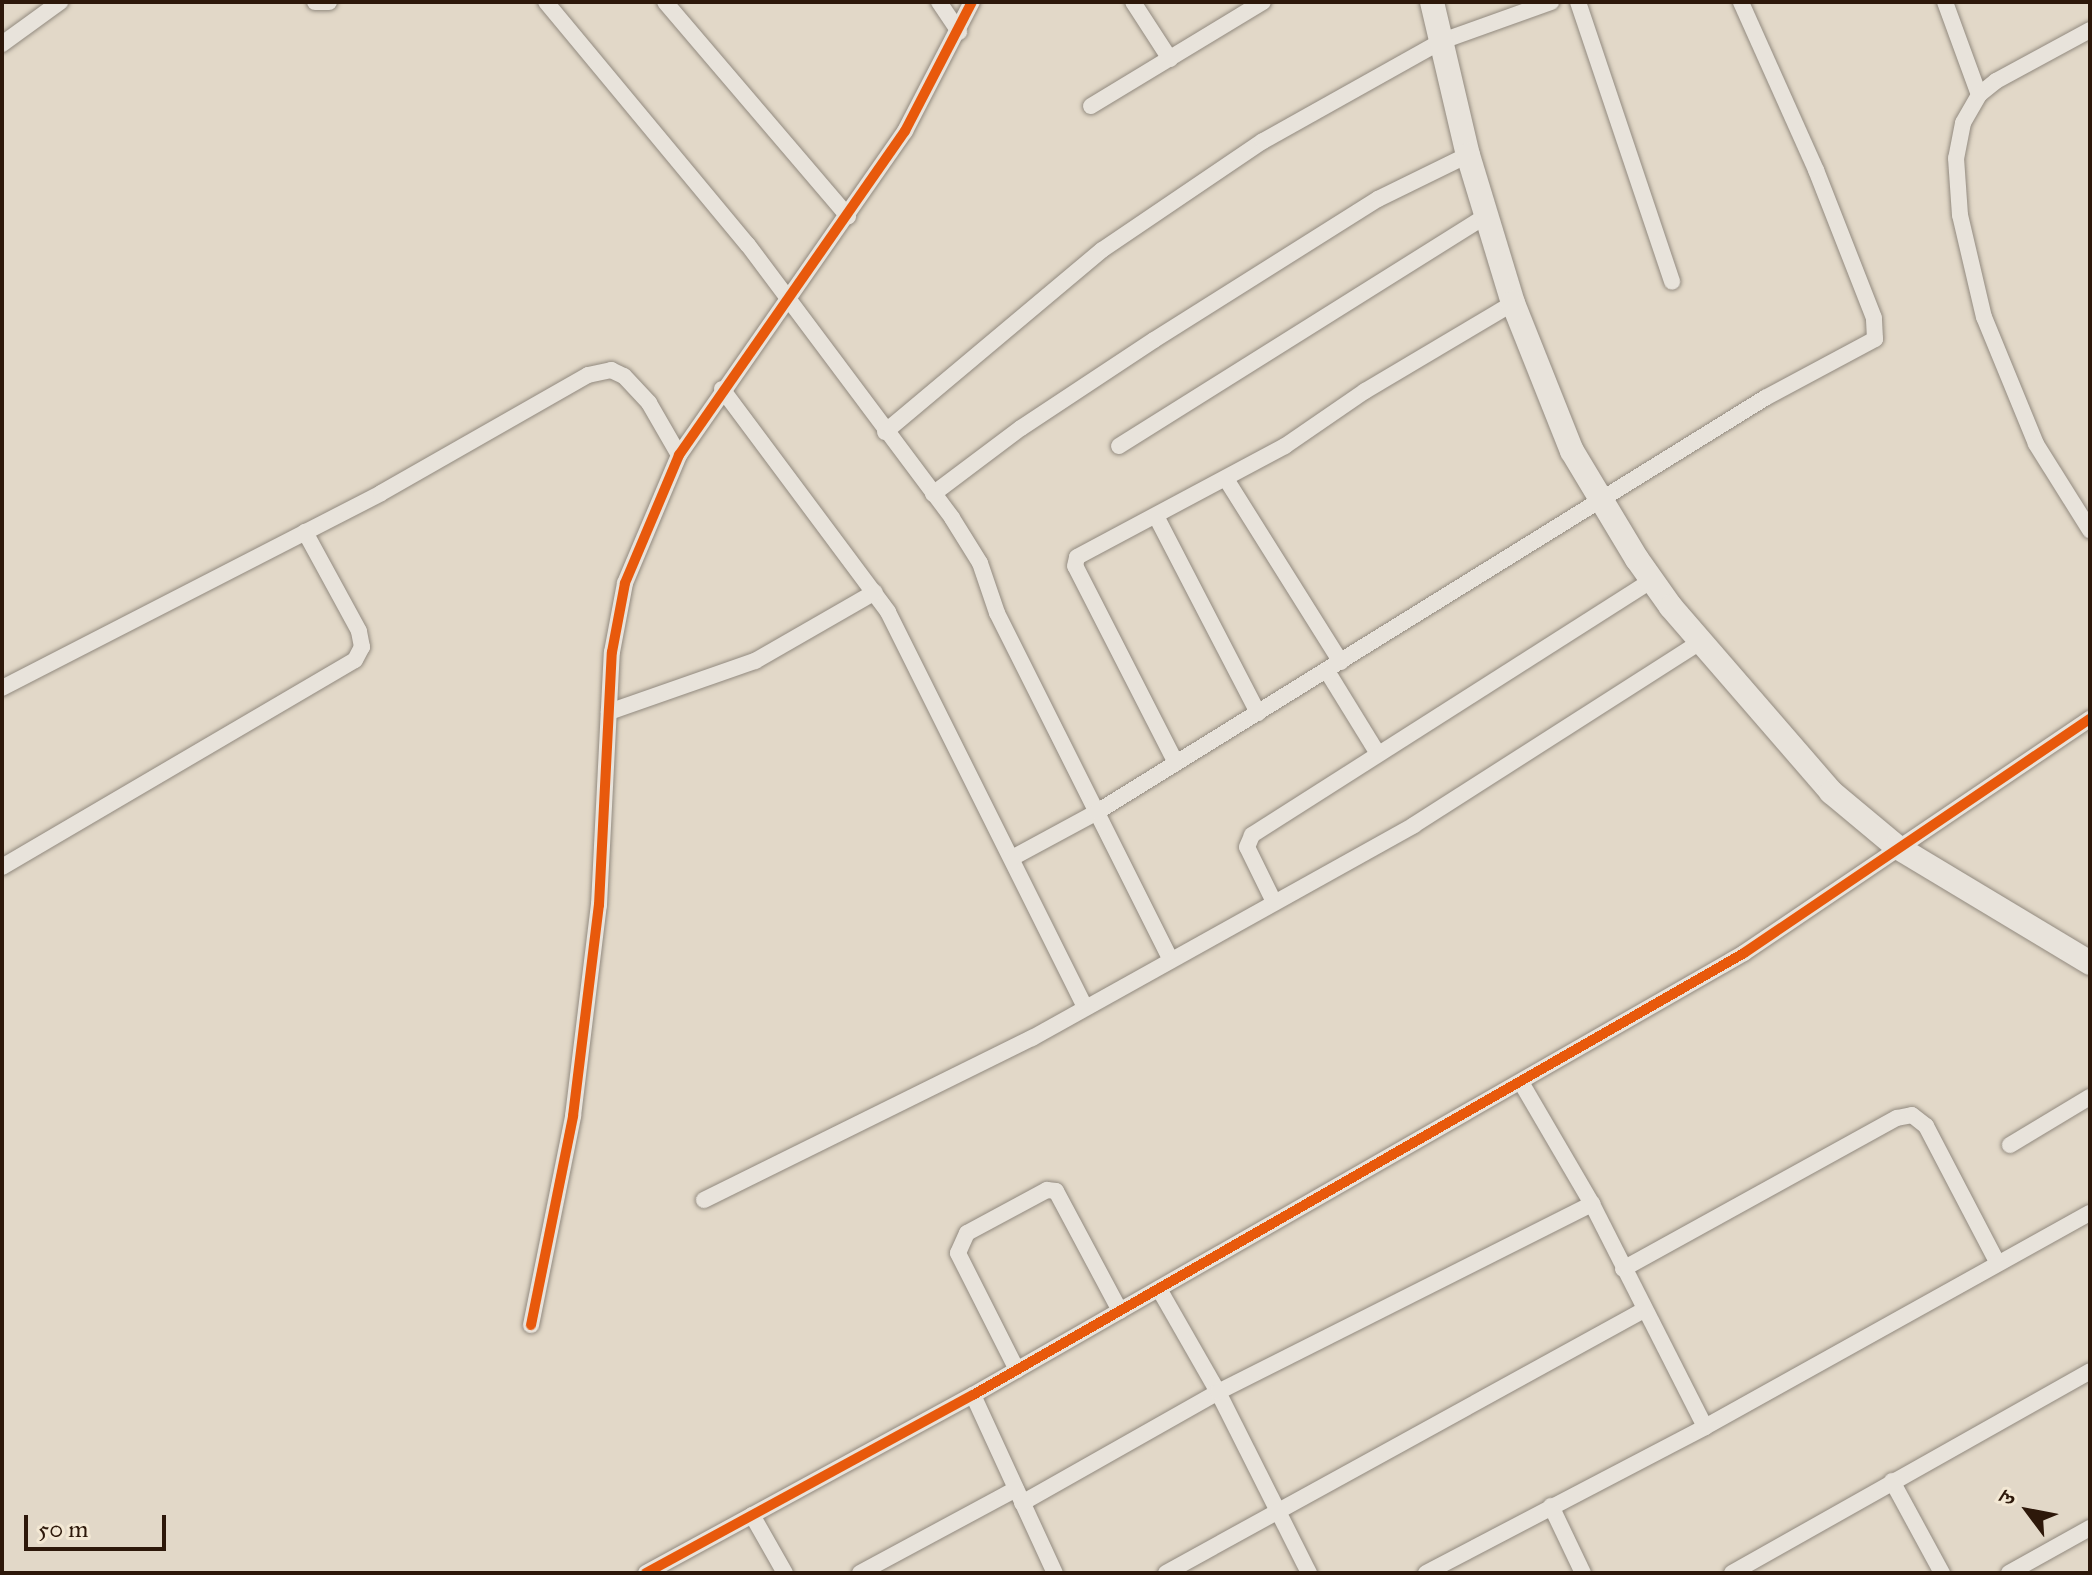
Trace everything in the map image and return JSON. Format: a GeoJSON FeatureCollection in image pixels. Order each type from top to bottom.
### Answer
{"type":"FeatureCollection","features":[{"type":"Feature","properties":{"kind":"street"},"geometry":{"type":"LineString","coordinates":[[315,2],[329,2]]}},
{"type":"Feature","properties":{"kind":"street"},"geometry":{"type":"LineString","coordinates":[[546,2],[748,245],[785,299],[933,494],[980,563],[997,613],[1170,959]]}},
{"type":"Feature","properties":{"kind":"street"},"geometry":{"type":"LineString","coordinates":[[665,2],[848,216]]}},
{"type":"Feature","properties":{"kind":"street"},"geometry":{"type":"LineString","coordinates":[[939,2],[959,32]]}},
{"type":"Feature","properties":{"kind":"street"},"geometry":{"type":"LineString","coordinates":[[531,1325],[573,1116],[599,905],[612,652],[625,583],[679,455],[722,389],[848,216],[905,131],[972,2]]}},
{"type":"Feature","properties":{"kind":"street"},"geometry":{"type":"LineString","coordinates":[[1133,2],[1170,59]]}},
{"type":"Feature","properties":{"kind":"street"},"geometry":{"type":"LineString","coordinates":[[1091,106],[1263,2]]}},
{"type":"Feature","properties":{"kind":"street"},"geometry":{"type":"LineString","coordinates":[[1432,2],[1485,216],[1541,380],[1599,502],[1652,580],[1700,642],[1831,792],[1897,847],[2090,963]]}},
{"type":"Feature","properties":{"kind":"street"},"geometry":{"type":"LineString","coordinates":[[885,432],[1102,250],[1263,141],[1442,41],[1551,2]]}},
{"type":"Feature","properties":{"kind":"street"},"geometry":{"type":"LineString","coordinates":[[1578,2],[1672,282]]}},
{"type":"Feature","properties":{"kind":"street"},"geometry":{"type":"LineString","coordinates":[[1012,858],[1097,812],[1599,502],[1876,336],[1874,318],[1816,170],[1741,2]]}},
{"type":"Feature","properties":{"kind":"street"},"geometry":{"type":"LineString","coordinates":[[1945,2],[1979,95]]}},
{"type":"Feature","properties":{"kind":"street"},"geometry":{"type":"LineString","coordinates":[[2,44],[50,5]]}},
{"type":"Feature","properties":{"kind":"street"},"geometry":{"type":"LineString","coordinates":[[2090,30],[1979,95],[1963,123],[1956,158],[1970,269],[2018,407],[2053,475],[2090,530]]}},
{"type":"Feature","properties":{"kind":"street"},"geometry":{"type":"LineString","coordinates":[[933,494],[1021,428],[1342,221],[1468,155]]}},
{"type":"Feature","properties":{"kind":"street"},"geometry":{"type":"LineString","coordinates":[[1119,446],[1485,216]]}},
{"type":"Feature","properties":{"kind":"street"},"geometry":{"type":"LineString","coordinates":[[1176,763],[1074,562],[1079,555],[1226,479],[1513,303]]}},
{"type":"Feature","properties":{"kind":"street"},"geometry":{"type":"LineString","coordinates":[[2,688],[305,532],[600,371],[624,376],[639,390],[679,455]]}},
{"type":"Feature","properties":{"kind":"street"},"geometry":{"type":"LineString","coordinates":[[722,389],[875,592],[1085,1007]]}},
{"type":"Feature","properties":{"kind":"street"},"geometry":{"type":"LineString","coordinates":[[1226,479],[1334,666],[1378,754]]}},
{"type":"Feature","properties":{"kind":"street"},"geometry":{"type":"LineString","coordinates":[[1156,516],[1258,713]]}},
{"type":"Feature","properties":{"kind":"street"},"geometry":{"type":"LineString","coordinates":[[2,867],[355,660],[362,647],[359,631],[305,532]]}},
{"type":"Feature","properties":{"kind":"street"},"geometry":{"type":"LineString","coordinates":[[1274,902],[1247,847],[1249,839],[1652,580]]}},
{"type":"Feature","properties":{"kind":"street"},"geometry":{"type":"LineString","coordinates":[[609,712],[755,661],[875,592]]}},
{"type":"Feature","properties":{"kind":"street"},"geometry":{"type":"LineString","coordinates":[[704,1200],[1085,1007],[1414,825],[1700,642]]}},
{"type":"Feature","properties":{"kind":"street"},"geometry":{"type":"LineString","coordinates":[[656,1571],[1522,1084],[1744,953],[2090,719]]}},
{"type":"Feature","properties":{"kind":"street"},"geometry":{"type":"LineString","coordinates":[[1522,1084],[1592,1204],[1705,1427]]}},
{"type":"Feature","properties":{"kind":"street"},"geometry":{"type":"LineString","coordinates":[[2010,1145],[2090,1097]]}},
{"type":"Feature","properties":{"kind":"street"},"geometry":{"type":"LineString","coordinates":[[1623,1269],[1897,1118],[1912,1115],[1926,1126],[1997,1262]]}},
{"type":"Feature","properties":{"kind":"street"},"geometry":{"type":"LineString","coordinates":[[1017,1370],[958,1253],[967,1233],[1047,1190],[1056,1191],[1120,1311]]}},
{"type":"Feature","properties":{"kind":"street"},"geometry":{"type":"LineString","coordinates":[[860,1573],[1019,1496],[1592,1204]]}},
{"type":"Feature","properties":{"kind":"street"},"geometry":{"type":"LineString","coordinates":[[1426,1573],[1705,1427],[2090,1213]]}},
{"type":"Feature","properties":{"kind":"street"},"geometry":{"type":"LineString","coordinates":[[1159,1289],[1218,1392],[1309,1573]]}},
{"type":"Feature","properties":{"kind":"street"},"geometry":{"type":"LineString","coordinates":[[1166,1573],[1644,1310]]}},
{"type":"Feature","properties":{"kind":"street"},"geometry":{"type":"LineString","coordinates":[[1732,1573],[2090,1371]]}},
{"type":"Feature","properties":{"kind":"street"},"geometry":{"type":"LineString","coordinates":[[973,1395],[1050,1571]]}},
{"type":"Feature","properties":{"kind":"street"},"geometry":{"type":"LineString","coordinates":[[1892,1481],[1942,1573]]}},
{"type":"Feature","properties":{"kind":"street"},"geometry":{"type":"LineString","coordinates":[[1551,1506],[1583,1573]]}},
{"type":"Feature","properties":{"kind":"street"},"geometry":{"type":"LineString","coordinates":[[752,1515],[785,1573]]}},
{"type":"Feature","properties":{"kind":"street"},"geometry":{"type":"LineString","coordinates":[[2009,1573],[2090,1528]]}},
{"type":"Feature","properties":{"kind":"cycle path"},"geometry":{"type":"LineString","coordinates":[[531,1325],[573,1116],[599,905],[612,652],[625,583],[679,455],[905,131],[972,2]]}},
{"type":"Feature","properties":{"kind":"cycle path"},"geometry":{"type":"LineString","coordinates":[[646,1573],[973,1395],[1744,953],[2090,719]]}}]}
